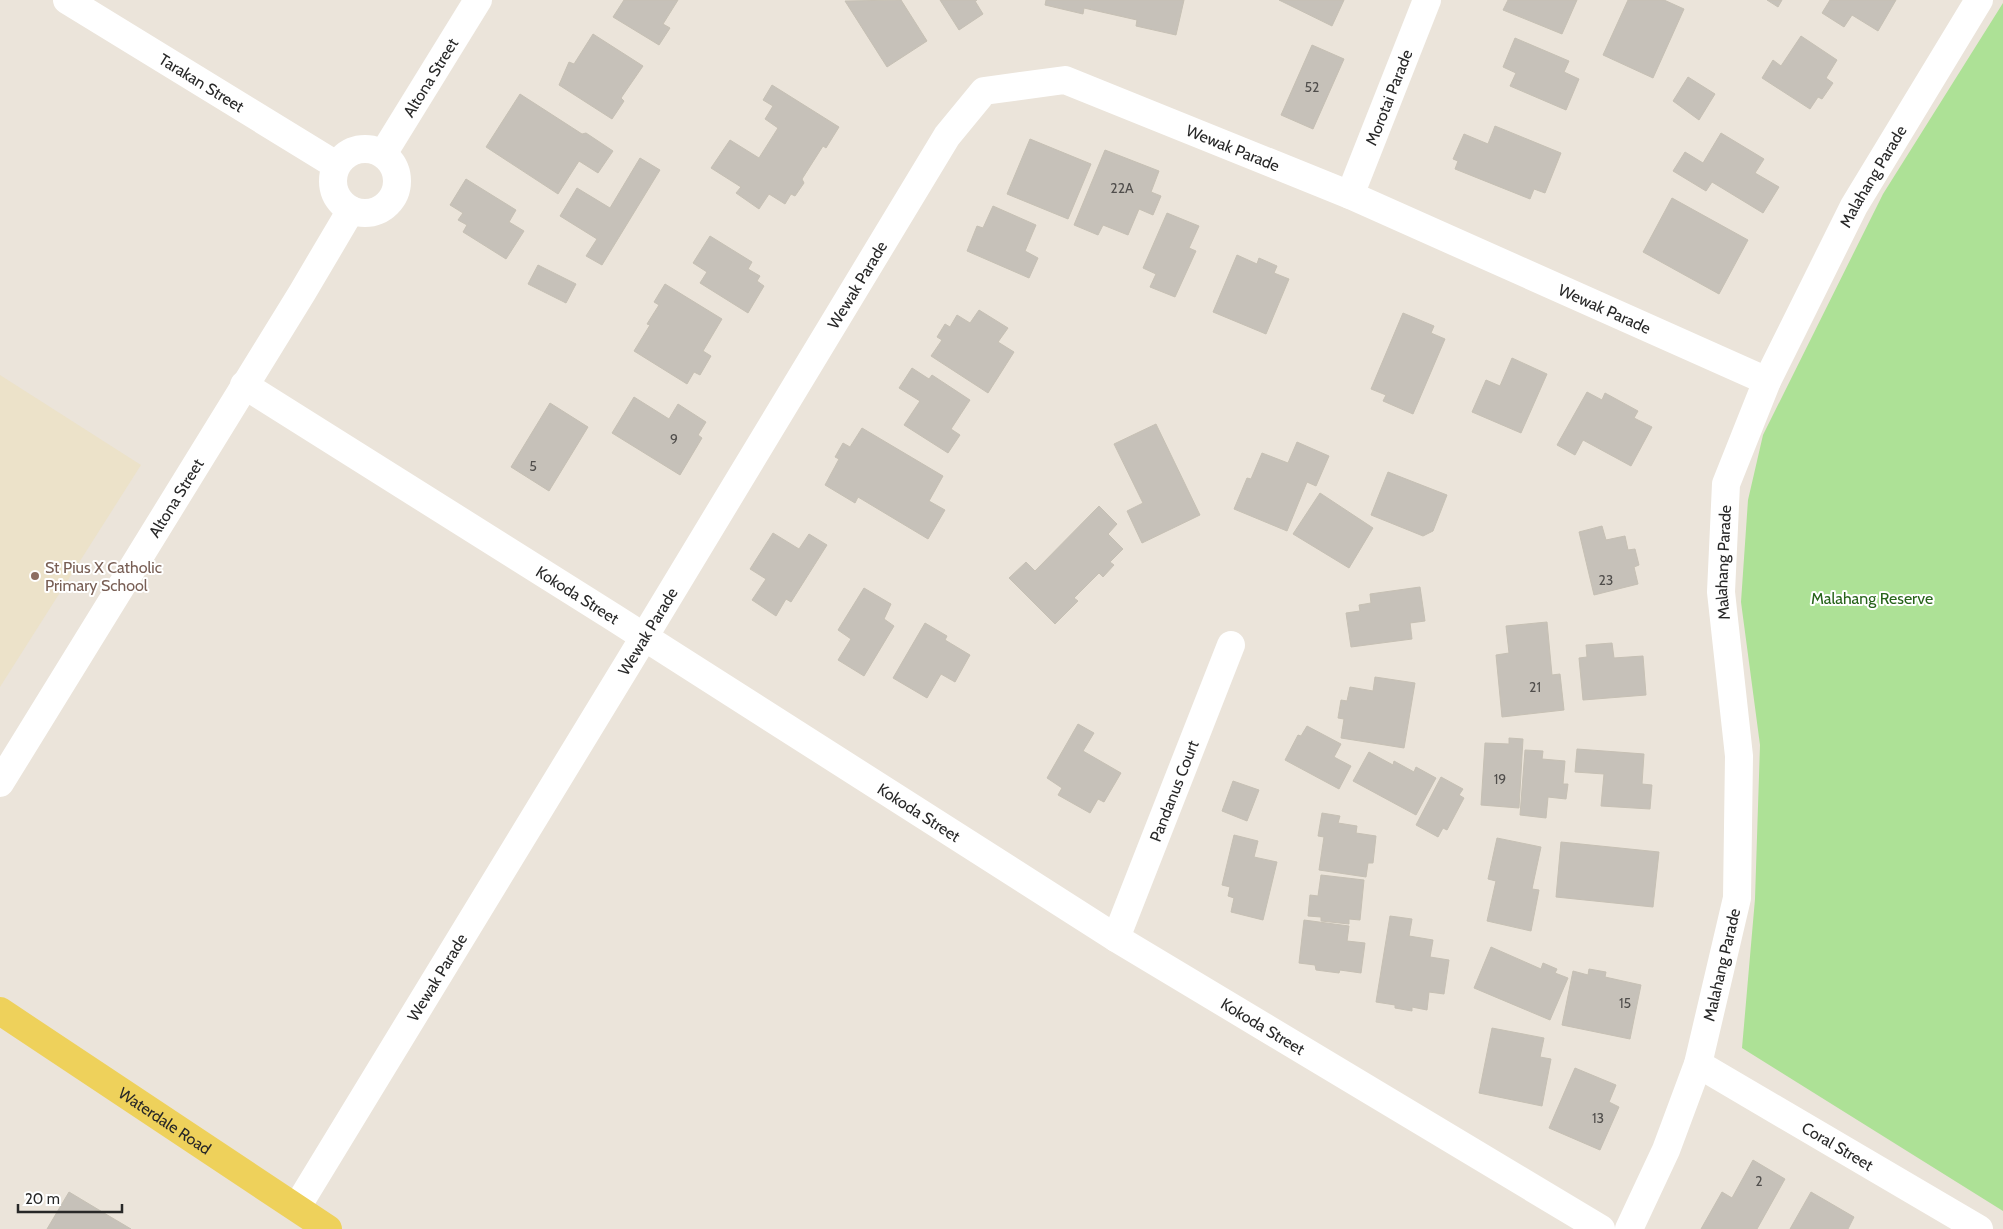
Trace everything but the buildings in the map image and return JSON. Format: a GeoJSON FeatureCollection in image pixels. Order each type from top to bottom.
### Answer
{"type":"FeatureCollection","features":[{"type":"Feature","properties":{"kind":"main road","name":"Waterdale Road"},"geometry":{"type":"LineString","coordinates":[[0,1011],[328,1229]]}},
{"type":"Feature","properties":{"kind":"street","name":"Tarakan Street"},"geometry":{"type":"LineString","coordinates":[[67,0],[336,165]]}},
{"type":"Feature","properties":{"kind":"street","name":"Altona Street"},"geometry":{"type":"LineString","coordinates":[[384,154],[478,0]]}},
{"type":"Feature","properties":{"kind":"street","name":"Morotai Parade"},"geometry":{"type":"LineString","coordinates":[[1350,195],[1427,0]]}},
{"type":"Feature","properties":{"kind":"street","name":"Malahang Parade"},"geometry":{"type":"LineString","coordinates":[[1628,1229],[1666,1150],[1698,1064],[1737,898],[1740,756],[1721,592],[1726,484],[1767,381],[1854,206],[1979,0]]}},
{"type":"Feature","properties":{"kind":"street","name":"Wewak Parade"},"geometry":{"type":"LineString","coordinates":[[297,1207],[947,136],[984,91],[1065,80],[1350,195],[1767,381]]}},
{"type":"Feature","properties":{"kind":"street"},"geometry":{"type":"LineString","coordinates":[[357,149],[371,149],[384,154],[392,163],[396,174],[397,186],[393,197],[374,212],[362,213],[351,210],[340,202],[333,191],[332,178],[336,165],[345,155],[357,149]]}},
{"type":"Feature","properties":{"kind":"street","name":"Altona Street"},"geometry":{"type":"LineString","coordinates":[[0,784],[351,210]]}},
{"type":"Feature","properties":{"kind":"street","name":"Kokoda Street"},"geometry":{"type":"LineString","coordinates":[[244,385],[1116,938],[1601,1229]]}},
{"type":"Feature","properties":{"kind":"street","name":"Pandanus Court"},"geometry":{"type":"LineString","coordinates":[[1116,938],[1231,645]]}},
{"type":"Feature","properties":{"kind":"street","name":"Coral Street"},"geometry":{"type":"LineString","coordinates":[[1698,1064],[1979,1229]]}},
{"type":"Feature","properties":{"kind":"shaded area","name":"St Pius X Catholic Primary School"},"geometry":{"type":"Polygon","coordinates":[[[0,375],[141,465],[0,687],[0,375]]]}},
{"type":"Feature","properties":{"kind":"green space","name":"Malahang Reserve"},"geometry":{"type":"Polygon","coordinates":[[[2003,3],[2003,1211],[1742,1048],[1755,899],[1760,745],[1741,602],[1748,500],[1763,435],[1883,194],[2003,3]]]}},
{"type":"Feature","properties":{"kind":"place","name":"St Pius X Catholic Primary School"},"geometry":{"type":"Point","coordinates":[35,576]}}]}
